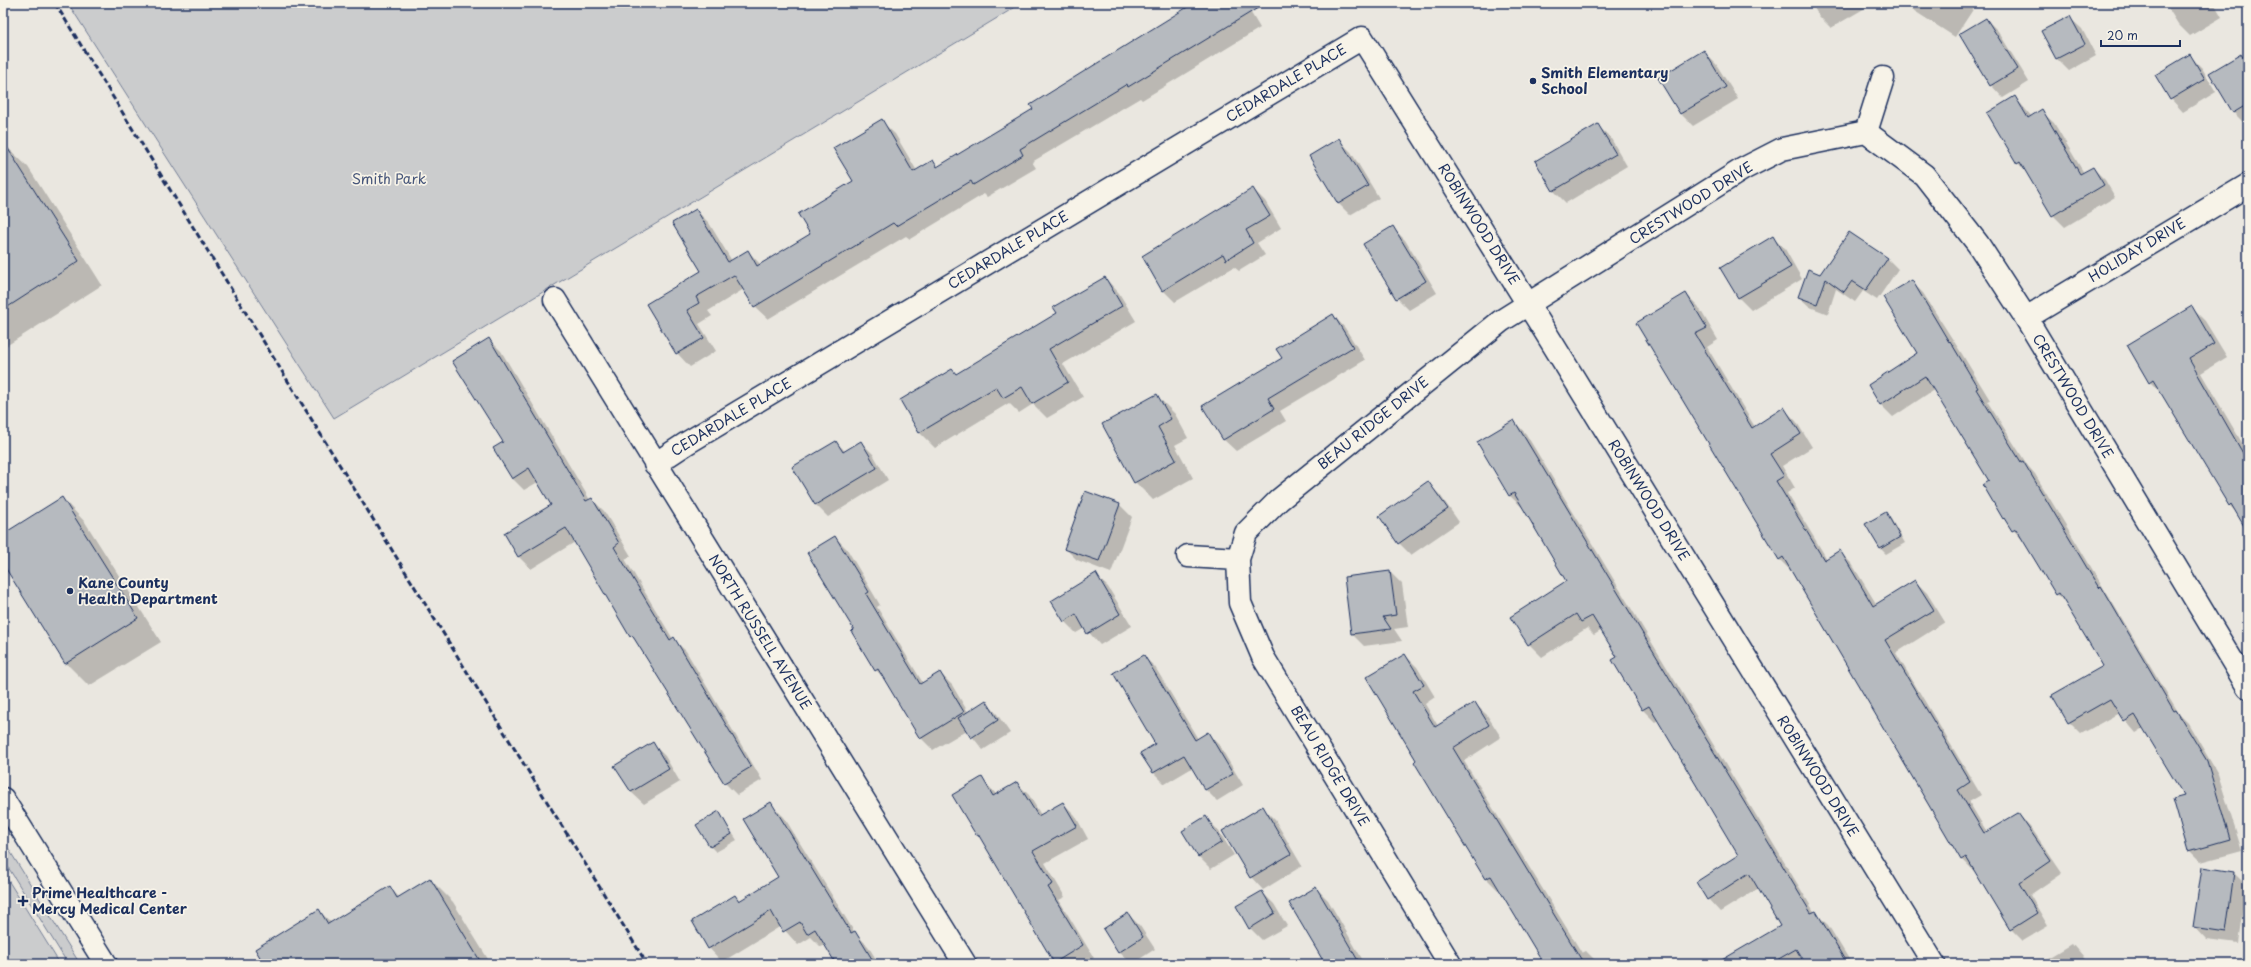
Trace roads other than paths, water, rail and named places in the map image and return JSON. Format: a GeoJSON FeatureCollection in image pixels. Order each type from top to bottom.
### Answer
{"type":"FeatureCollection","features":[{"type":"Feature","properties":{"kind":"street","name":"ROBINWOOD DRIVE"},"geometry":{"type":"LineString","coordinates":[[1362,38],[1934,964]]}},
{"type":"Feature","properties":{"kind":"street","name":"CEDARDALE PLACE"},"geometry":{"type":"LineString","coordinates":[[655,464],[687,443],[1362,38]]}},
{"type":"Feature","properties":{"kind":"street"},"geometry":{"type":"LineString","coordinates":[[1866,132],[1883,78]]}},
{"type":"Feature","properties":{"kind":"street","name":"CRESTWOOD DRIVE"},"geometry":{"type":"LineString","coordinates":[[1528,305],[1743,169],[1782,149],[1866,132],[1924,175],[1978,244],[2026,318],[2248,687]]}},
{"type":"Feature","properties":{"kind":"street","name":"HOLIDAY DRIVE"},"geometry":{"type":"LineString","coordinates":[[2026,318],[2248,185]]}},
{"type":"Feature","properties":{"kind":"street","name":"NORTH RUSSELL AVENUE"},"geometry":{"type":"LineString","coordinates":[[555,300],[655,464],[966,964]]}},
{"type":"Feature","properties":{"kind":"street","name":"BEAU RIDGE DRIVE"},"geometry":{"type":"LineString","coordinates":[[1450,964],[1264,656],[1240,603],[1238,558],[1246,533],[1279,500],[1501,321],[1528,305]]}},
{"type":"Feature","properties":{"kind":"street"},"geometry":{"type":"LineString","coordinates":[[1188,556],[1238,558]]}},
{"type":"Feature","properties":{"kind":"street"},"geometry":{"type":"LineString","coordinates":[[3,799],[106,964]]}},
{"type":"Feature","properties":{"kind":"railway"},"geometry":{"type":"LineString","coordinates":[[55,3],[647,964]]}},
{"type":"Feature","properties":{"kind":"place","name":"Smith Elementary School"},"geometry":{"type":"Point","coordinates":[1533,81]}},
{"type":"Feature","properties":{"kind":"place","name":"Kane County Health Department"},"geometry":{"type":"Point","coordinates":[70,591]}},
{"type":"Feature","properties":{"kind":"place","name":"Prime Healthcare - Mercy Medical Center"},"geometry":{"type":"Point","coordinates":[23,901]}},
{"type":"Feature","properties":{"kind":"park label","name":"Smith Park"},"geometry":{"type":"Point","coordinates":[389,179]}}]}
